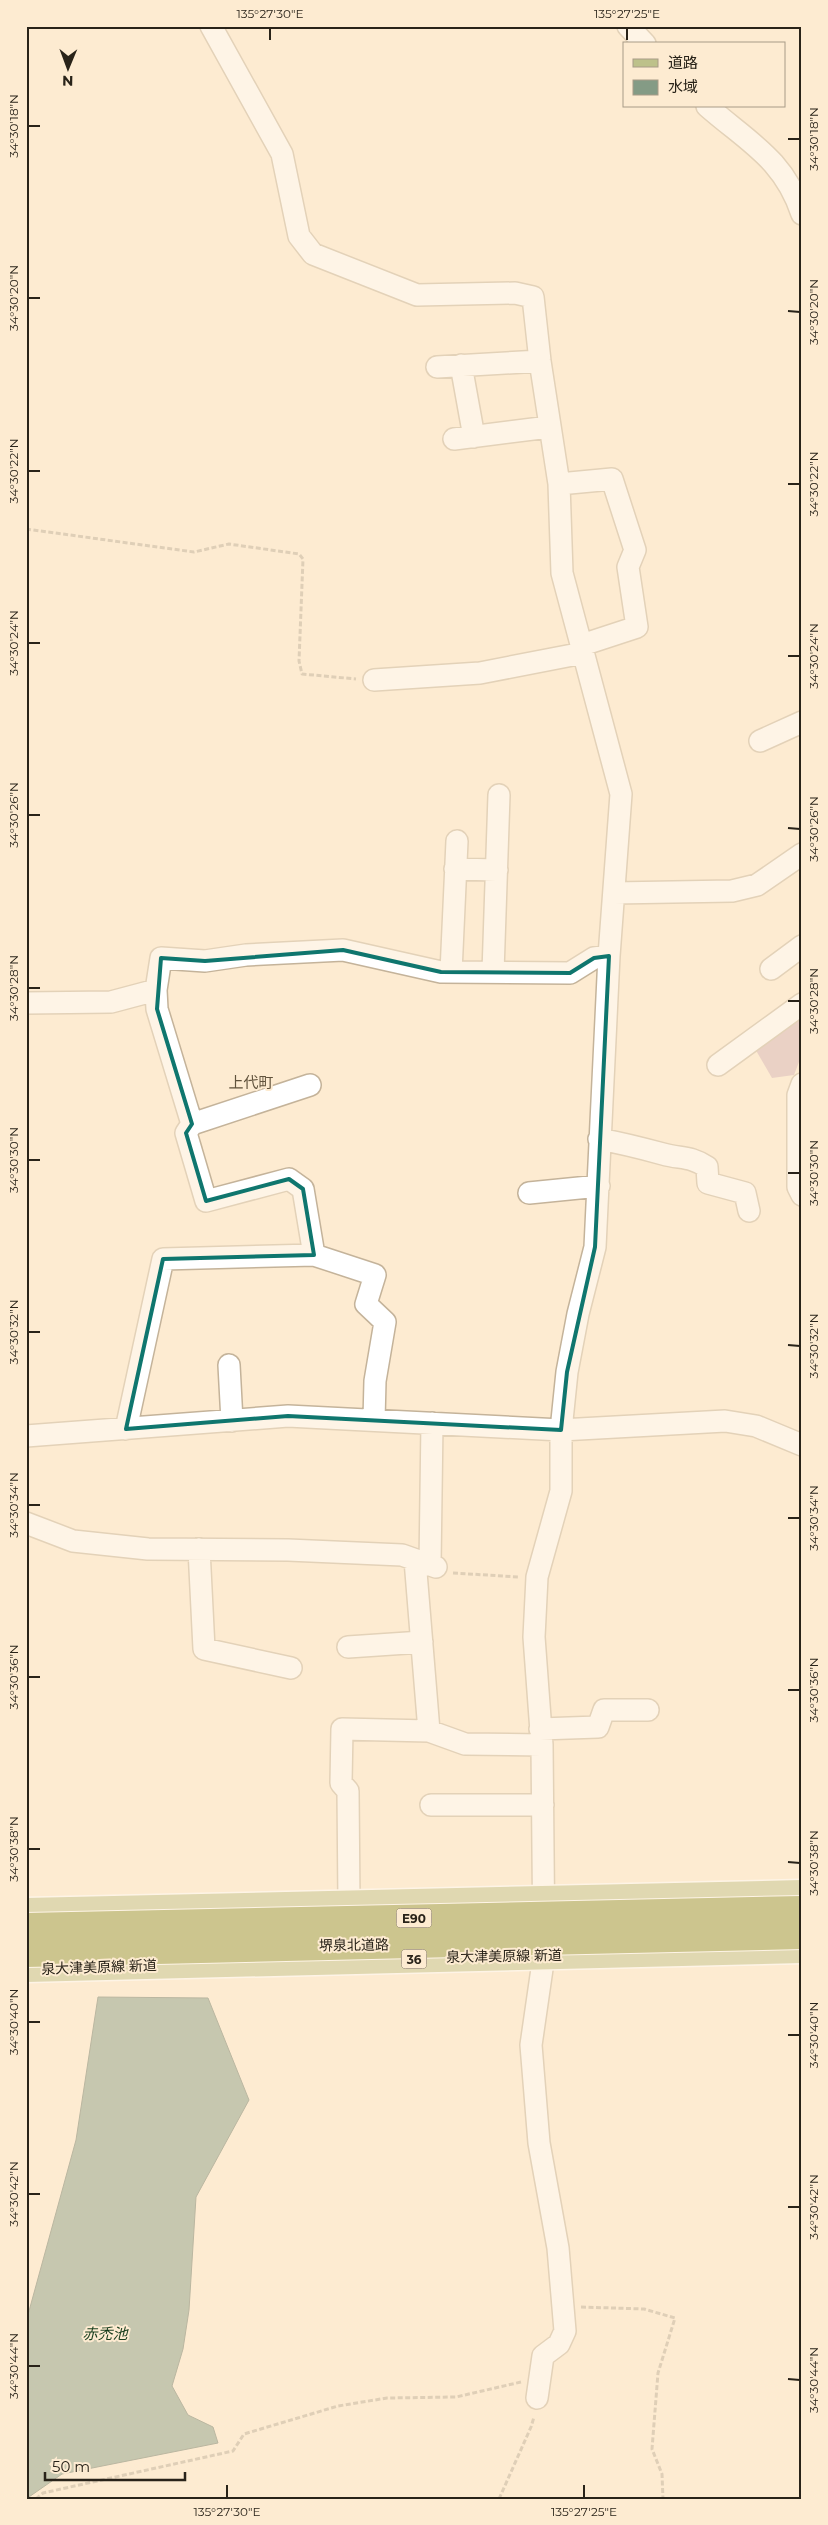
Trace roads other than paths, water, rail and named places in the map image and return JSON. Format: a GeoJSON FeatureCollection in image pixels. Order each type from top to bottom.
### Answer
{"type":"FeatureCollection","features":[{"type":"Feature","properties":{"kind":"highway","name":"堺泉北道路"},"geometry":{"type":"LineString","coordinates":[[26,1927],[802,1910]]}},
{"type":"Feature","properties":{"kind":"highway","name":"堺泉北道路"},"geometry":{"type":"LineString","coordinates":[[26,1953],[802,1935]]}},
{"type":"Feature","properties":{"kind":"main road"},"geometry":{"type":"LineString","coordinates":[[26,1911],[543,1897],[802,1893]]}},
{"type":"Feature","properties":{"kind":"main road","name":"泉大津美原線 新道"},"geometry":{"type":"LineString","coordinates":[[26,1969],[802,1950]]}},
{"type":"Feature","properties":{"kind":"street"},"geometry":{"type":"LineString","coordinates":[[211,26],[282,154],[299,236],[313,254],[417,295],[515,292],[533,297],[549,426],[559,484],[562,573],[621,794],[609,956],[595,1247],[569,1362],[562,1430],[561,1491],[536,1578],[534,1637],[541,1737],[544,1955],[531,2045],[539,2143],[558,2248],[565,2330],[559,2344],[543,2356],[537,2398]]}},
{"type":"Feature","properties":{"kind":"street"},"geometry":{"type":"LineString","coordinates":[[628,26],[643,42]]}},
{"type":"Feature","properties":{"kind":"street"},"geometry":{"type":"LineString","coordinates":[[709,108],[773,161],[794,192],[802,214]]}},
{"type":"Feature","properties":{"kind":"street"},"geometry":{"type":"LineString","coordinates":[[437,367],[540,361]]}},
{"type":"Feature","properties":{"kind":"street"},"geometry":{"type":"LineString","coordinates":[[461,365],[464,438],[549,426]]}},
{"type":"Feature","properties":{"kind":"street"},"geometry":{"type":"LineString","coordinates":[[374,680],[480,674],[582,649],[637,627],[628,567],[635,550],[612,479],[559,484]]}},
{"type":"Feature","properties":{"kind":"street"},"geometry":{"type":"LineString","coordinates":[[760,741],[802,722]]}},
{"type":"Feature","properties":{"kind":"street"},"geometry":{"type":"LineString","coordinates":[[494,972],[499,795]]}},
{"type":"Feature","properties":{"kind":"street"},"geometry":{"type":"LineString","coordinates":[[451,972],[457,841]]}},
{"type":"Feature","properties":{"kind":"street"},"geometry":{"type":"LineString","coordinates":[[614,893],[732,891],[757,885],[802,854]]}},
{"type":"Feature","properties":{"kind":"street"},"geometry":{"type":"LineString","coordinates":[[455,869],[497,870]]}},
{"type":"Feature","properties":{"kind":"street"},"geometry":{"type":"LineString","coordinates":[[771,969],[802,946]]}},
{"type":"Feature","properties":{"kind":"street"},"geometry":{"type":"LineString","coordinates":[[192,1124],[157,1009],[156,990],[161,958],[205,961],[246,955],[343,950],[451,972],[570,974],[594,958],[609,956]]}},
{"type":"Feature","properties":{"kind":"street"},"geometry":{"type":"LineString","coordinates":[[26,1003],[111,1002],[156,990]]}},
{"type":"Feature","properties":{"kind":"street"},"geometry":{"type":"LineString","coordinates":[[718,1065],[802,1004]]}},
{"type":"Feature","properties":{"kind":"street"},"geometry":{"type":"LineString","coordinates":[[802,1084],[798,1095],[798,1186],[802,1195]]}},
{"type":"Feature","properties":{"kind":"street"},"geometry":{"type":"LineString","coordinates":[[310,1085],[192,1124],[186,1133],[206,1201],[289,1179],[303,1189],[314,1255]]}},
{"type":"Feature","properties":{"kind":"street"},"geometry":{"type":"LineString","coordinates":[[599,1139],[636,1145],[665,1154],[695,1158],[707,1167],[708,1183],[745,1193],[749,1211]]}},
{"type":"Feature","properties":{"kind":"street"},"geometry":{"type":"LineString","coordinates":[[529,1193],[599,1186]]}},
{"type":"Feature","properties":{"kind":"street"},"geometry":{"type":"LineString","coordinates":[[126,1429],[163,1259],[314,1255],[375,1275],[366,1304],[385,1322],[375,1381],[374,1420]]}},
{"type":"Feature","properties":{"kind":"street"},"geometry":{"type":"LineString","coordinates":[[229,1365],[232,1421]]}},
{"type":"Feature","properties":{"kind":"street"},"geometry":{"type":"LineString","coordinates":[[26,1436],[288,1416],[562,1430],[725,1421],[756,1426],[802,1445]]}},
{"type":"Feature","properties":{"kind":"street"},"geometry":{"type":"LineString","coordinates":[[429,1731],[422,1642],[432,1423]]}},
{"type":"Feature","properties":{"kind":"street"},"geometry":{"type":"LineString","coordinates":[[26,1523],[73,1540],[148,1549],[402,1555],[427,1564]]}},
{"type":"Feature","properties":{"kind":"street"},"geometry":{"type":"LineString","coordinates":[[199,1549],[204,1649],[291,1668]]}},
{"type":"Feature","properties":{"kind":"street"},"geometry":{"type":"LineString","coordinates":[[348,1647],[422,1642]]}},
{"type":"Feature","properties":{"kind":"street"},"geometry":{"type":"LineString","coordinates":[[348,1903],[348,1791],[341,1783],[342,1729],[429,1731],[465,1744],[541,1737],[598,1726],[604,1710],[648,1710]]}},
{"type":"Feature","properties":{"kind":"street"},"geometry":{"type":"LineString","coordinates":[[431,1805],[543,1805]]}},
{"type":"Feature","properties":{"kind":"water","name":"赤禿池"},"geometry":{"type":"Polygon","coordinates":[[[98,1997],[208,1998],[249,2100],[196,2197],[189,2310],[183,2349],[172,2386],[188,2415],[213,2427],[218,2443],[62,2474],[26,2499],[26,2322],[76,2140],[98,1997]]]}},
{"type":"Feature","properties":{"kind":"district","name":"上代町"},"geometry":{"type":"Point","coordinates":[251,1082]}}]}
